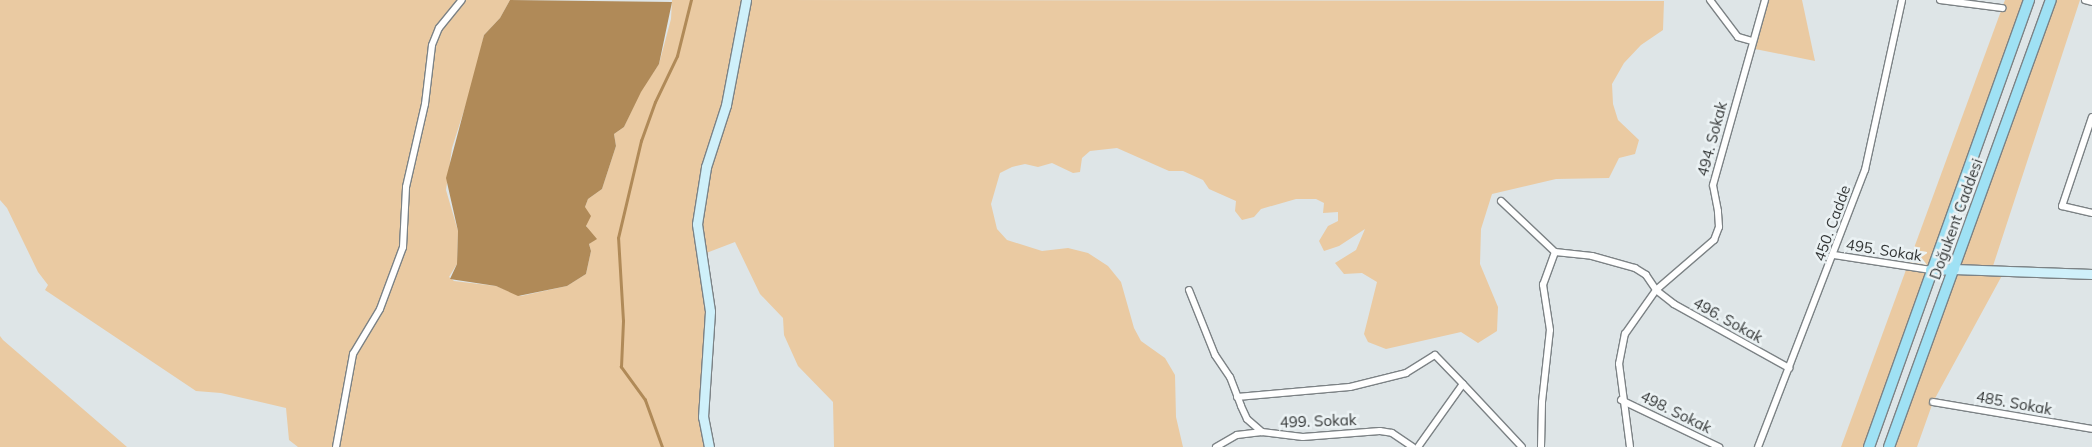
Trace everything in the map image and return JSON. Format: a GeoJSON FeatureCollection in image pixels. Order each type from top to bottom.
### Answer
{"type":"FeatureCollection","features":[{"type":"Feature","properties":{"kind":"main road","name":"Doğukent Caddesi"},"geometry":{"type":"LineString","coordinates":[[1869,447],[2029,0]]}},
{"type":"Feature","properties":{"kind":"main road","name":"Doğukent Caddesi"},"geometry":{"type":"LineString","coordinates":[[1888,447],[2051,0]]}},
{"type":"Feature","properties":{"kind":"main road"},"geometry":{"type":"LineString","coordinates":[[1931,270],[1954,269]]}},
{"type":"Feature","properties":{"kind":"street"},"geometry":{"type":"LineString","coordinates":[[336,447],[353,354],[380,309],[403,247],[406,187],[425,104],[432,45],[439,28],[462,0]]}},
{"type":"Feature","properties":{"kind":"street"},"geometry":{"type":"LineString","coordinates":[[709,447],[704,417],[710,311],[698,224],[705,174],[726,105],[746,0]]}},
{"type":"Feature","properties":{"kind":"street"},"geometry":{"type":"LineString","coordinates":[[1710,0],[1738,37],[1752,41]]}},
{"type":"Feature","properties":{"kind":"street","name":"494. Sokak"},"geometry":{"type":"LineString","coordinates":[[1630,447],[1621,400],[1619,364],[1625,334],[1656,290],[1714,240],[1718,210],[1713,185],[1765,0]]}},
{"type":"Feature","properties":{"kind":"street","name":"450. Cadde"},"geometry":{"type":"LineString","coordinates":[[1758,447],[1834,255],[1872,144],[1902,0]]}},
{"type":"Feature","properties":{"kind":"street"},"geometry":{"type":"LineString","coordinates":[[1940,0],[2002,8]]}},
{"type":"Feature","properties":{"kind":"street"},"geometry":{"type":"LineString","coordinates":[[2085,0],[2092,2]]}},
{"type":"Feature","properties":{"kind":"street"},"geometry":{"type":"LineString","coordinates":[[2092,117],[2062,206],[2092,213]]}},
{"type":"Feature","properties":{"kind":"street"},"geometry":{"type":"LineString","coordinates":[[1501,201],[1555,252],[1543,285],[1550,330],[1542,402],[1541,447]]}},
{"type":"Feature","properties":{"kind":"street","name":"496. Sokak"},"geometry":{"type":"LineString","coordinates":[[1555,252],[1592,256],[1635,268],[1646,275],[1656,290],[1674,304],[1790,368]]}},
{"type":"Feature","properties":{"kind":"street","name":"495. Sokak"},"geometry":{"type":"LineString","coordinates":[[1834,255],[1931,270]]}},
{"type":"Feature","properties":{"kind":"street"},"geometry":{"type":"LineString","coordinates":[[1954,269],[2092,274]]}},
{"type":"Feature","properties":{"kind":"street","name":"499. Sokak"},"geometry":{"type":"LineString","coordinates":[[1190,290],[1215,355],[1238,397],[1247,419],[1262,432],[1277,436],[1303,437],[1380,431],[1392,433],[1413,447]]}},
{"type":"Feature","properties":{"kind":"street"},"geometry":{"type":"LineString","coordinates":[[1238,397],[1350,387],[1406,373],[1435,355],[1522,447]]}},
{"type":"Feature","properties":{"kind":"street"},"geometry":{"type":"LineString","coordinates":[[1418,447],[1463,384]]}},
{"type":"Feature","properties":{"kind":"street","name":"498. Sokak"},"geometry":{"type":"LineString","coordinates":[[1621,400],[1719,447]]}},
{"type":"Feature","properties":{"kind":"street","name":"485. Sokak"},"geometry":{"type":"LineString","coordinates":[[1933,402],[2092,429]]}},
{"type":"Feature","properties":{"kind":"street"},"geometry":{"type":"LineString","coordinates":[[1216,447],[1237,435],[1262,432]]}},
{"type":"Feature","properties":{"kind":"shaded area"},"geometry":{"type":"Polygon","coordinates":[[[0,0],[510,0],[500,18],[484,35],[475,76],[452,148],[446,190],[458,231],[457,264],[449,277],[454,281],[496,286],[521,296],[567,286],[586,274],[591,251],[589,244],[593,241],[586,225],[585,207],[588,199],[602,189],[616,146],[614,134],[624,127],[640,92],[659,64],[671,19],[672,0],[1664,1],[1663,30],[1641,45],[1624,63],[1612,84],[1613,104],[1618,120],[1639,140],[1635,154],[1619,158],[1609,178],[1556,179],[1492,194],[1481,229],[1480,264],[1498,307],[1497,331],[1478,343],[1461,332],[1386,349],[1368,342],[1364,334],[1377,282],[1362,273],[1344,274],[1335,263],[1356,250],[1365,229],[1339,246],[1324,251],[1319,241],[1328,226],[1338,221],[1338,212],[1323,213],[1324,203],[1316,199],[1296,199],[1261,209],[1254,217],[1242,220],[1235,211],[1236,201],[1209,189],[1203,180],[1183,171],[1169,171],[1117,148],[1090,151],[1082,158],[1080,172],[1073,173],[1052,163],[1038,167],[1025,164],[1012,167],[1000,173],[991,204],[997,229],[1007,240],[1042,251],[1068,248],[1088,253],[1108,266],[1121,282],[1134,328],[1141,341],[1165,358],[1175,375],[1176,417],[1183,447],[834,447],[833,402],[798,366],[784,335],[783,318],[760,294],[735,242],[701,255],[706,281],[704,380],[709,447],[298,447],[289,440],[286,408],[221,393],[196,391],[45,290],[48,285],[38,272],[7,208],[0,200],[0,0]]]}},
{"type":"Feature","properties":{"kind":"shaded area"},"geometry":{"type":"Polygon","coordinates":[[[510,0],[672,2],[659,64],[641,92],[624,127],[614,134],[616,146],[602,189],[588,199],[585,207],[591,216],[586,226],[597,239],[589,244],[591,251],[586,274],[567,286],[518,296],[496,286],[450,279],[457,264],[458,231],[446,178],[484,35],[500,18],[510,0]]]}},
{"type":"Feature","properties":{"kind":"shaded area"},"geometry":{"type":"Polygon","coordinates":[[[1765,0],[1802,0],[1815,61],[1750,48],[1765,0]]]}},
{"type":"Feature","properties":{"kind":"shaded area"},"geometry":{"type":"Polygon","coordinates":[[[2005,0],[2029,0],[1869,447],[1841,447],[2005,0]]]}},
{"type":"Feature","properties":{"kind":"shaded area"},"geometry":{"type":"Polygon","coordinates":[[[2051,0],[2080,0],[1992,269],[2005,270],[1933,402],[1917,447],[1889,447],[2051,0]]]}},
{"type":"Feature","properties":{"kind":"shaded area"},"geometry":{"type":"Polygon","coordinates":[[[0,336],[3,340],[127,447],[0,447],[0,336]]]}},
{"type":"Feature","properties":{"kind":"waterway"},"geometry":{"type":"LineString","coordinates":[[662,447],[645,400],[621,367],[623,321],[618,238],[641,141],[655,102],[677,56],[691,0]]}}]}
